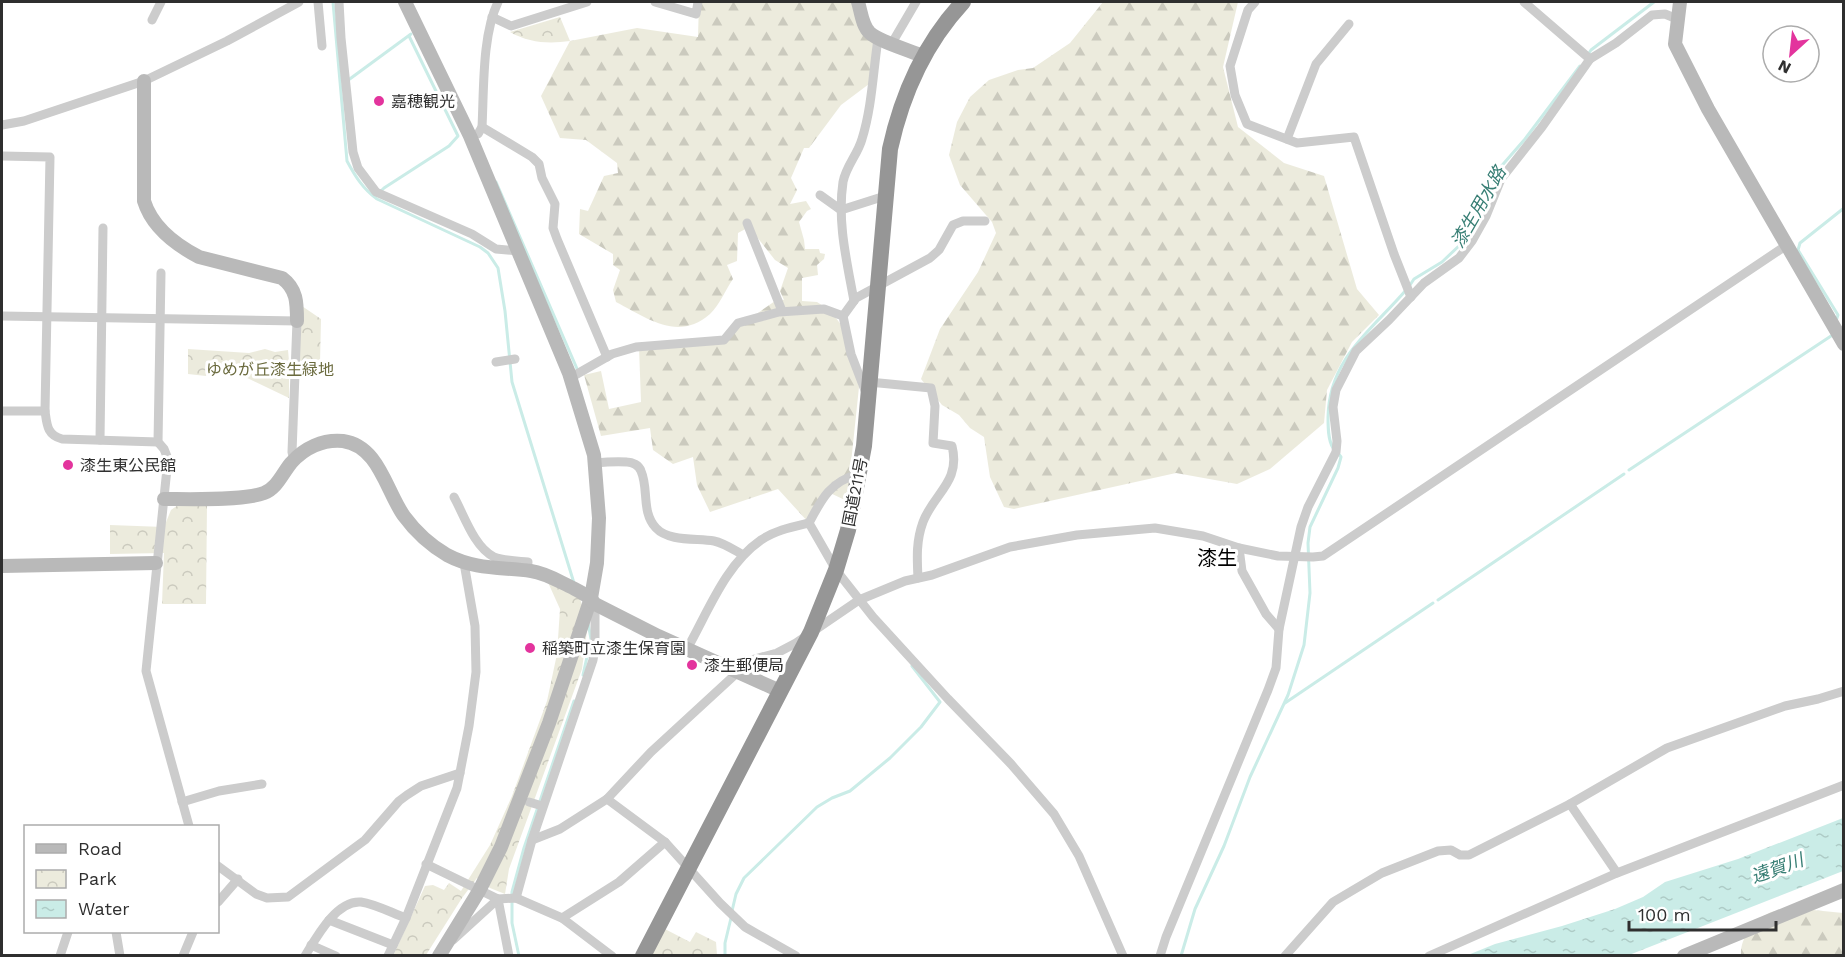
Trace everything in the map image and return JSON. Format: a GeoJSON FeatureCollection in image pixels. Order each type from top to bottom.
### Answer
{"type":"FeatureCollection","features":[{"type":"Feature","properties":{"kind":"highway","name":"国道211号"},"geometry":{"type":"LineString","coordinates":[[643,956],[811,632],[836,570],[849,530],[864,446],[885,196],[890,149],[897,116],[923,56],[963,2]]}},
{"type":"Feature","properties":{"kind":"street"},"geometry":{"type":"LineString","coordinates":[[152,20],[161,2]]}},
{"type":"Feature","properties":{"kind":"street"},"geometry":{"type":"LineString","coordinates":[[2,125],[24,121],[144,81],[227,41],[299,2]]}},
{"type":"Feature","properties":{"kind":"street"},"geometry":{"type":"LineString","coordinates":[[318,2],[322,46]]}},
{"type":"Feature","properties":{"kind":"street"},"geometry":{"type":"LineString","coordinates":[[339,2],[352,152],[358,168],[376,192],[472,234],[496,249],[518,251]]}},
{"type":"Feature","properties":{"kind":"street"},"geometry":{"type":"LineString","coordinates":[[405,2],[470,136],[518,251],[570,378],[594,463],[599,539],[593,601],[595,648],[593,660],[532,840],[516,898]]}},
{"type":"Feature","properties":{"kind":"street"},"geometry":{"type":"LineString","coordinates":[[470,136],[478,134],[482,127],[488,31],[498,2]]}},
{"type":"Feature","properties":{"kind":"street"},"geometry":{"type":"LineString","coordinates":[[492,17],[511,26],[587,2]]}},
{"type":"Feature","properties":{"kind":"street"},"geometry":{"type":"LineString","coordinates":[[655,2],[696,14],[698,2]]}},
{"type":"Feature","properties":{"kind":"street"},"geometry":{"type":"LineString","coordinates":[[858,2],[869,33],[923,56]]}},
{"type":"Feature","properties":{"kind":"street"},"geometry":{"type":"LineString","coordinates":[[854,301],[841,210],[844,179],[862,141],[885,41],[916,2]]}},
{"type":"Feature","properties":{"kind":"street"},"geometry":{"type":"LineString","coordinates":[[1255,2],[1248,9],[1230,66],[1235,95],[1247,124],[1298,143],[1353,137],[1411,297]]}},
{"type":"Feature","properties":{"kind":"street"},"geometry":{"type":"LineString","coordinates":[[1524,2],[1590,58]]}},
{"type":"Feature","properties":{"kind":"street"},"geometry":{"type":"LineString","coordinates":[[1680,2],[1675,44],[1708,109],[1844,344]]}},
{"type":"Feature","properties":{"kind":"street"},"geometry":{"type":"LineString","coordinates":[[1161,956],[1166,937],[1276,668],[1280,629],[1301,527],[1308,507],[1336,452],[1333,407],[1336,390],[1345,370],[1356,351],[1424,283],[1459,258],[1486,216],[1500,179],[1542,127],[1590,58],[1616,43],[1652,15],[1665,14],[1677,19]]}},
{"type":"Feature","properties":{"kind":"street"},"geometry":{"type":"LineString","coordinates":[[1287,139],[1316,64],[1349,24]]}},
{"type":"Feature","properties":{"kind":"street"},"geometry":{"type":"LineString","coordinates":[[144,81],[144,201],[148,215],[156,225],[187,251],[199,257],[282,278],[296,293],[292,452],[294,461]]}},
{"type":"Feature","properties":{"kind":"street"},"geometry":{"type":"LineString","coordinates":[[482,127],[532,157],[539,164],[542,178],[555,206],[554,228],[557,239],[607,357]]}},
{"type":"Feature","properties":{"kind":"street"},"geometry":{"type":"LineString","coordinates":[[2,156],[50,157],[45,411],[48,430],[55,437],[62,439],[158,442]]}},
{"type":"Feature","properties":{"kind":"street"},"geometry":{"type":"LineString","coordinates":[[820,195],[841,210]]}},
{"type":"Feature","properties":{"kind":"street"},"geometry":{"type":"LineString","coordinates":[[841,210],[885,196]]}},
{"type":"Feature","properties":{"kind":"street"},"geometry":{"type":"LineString","coordinates":[[868,400],[850,354],[843,316],[854,301],[930,258],[939,250],[957,222],[985,221]]}},
{"type":"Feature","properties":{"kind":"street"},"geometry":{"type":"LineString","coordinates":[[747,223],[782,311]]}},
{"type":"Feature","properties":{"kind":"street"},"geometry":{"type":"LineString","coordinates":[[100,440],[103,228]]}},
{"type":"Feature","properties":{"kind":"street"},"geometry":{"type":"LineString","coordinates":[[532,840],[560,829],[607,799],[651,752],[751,660],[777,653],[859,600],[918,578],[1010,547],[1077,535],[1155,528],[1203,536],[1239,548],[1278,556],[1323,556],[1787,245]]}},
{"type":"Feature","properties":{"kind":"street"},"geometry":{"type":"LineString","coordinates":[[161,273],[158,442],[168,459],[147,671],[189,825]]}},
{"type":"Feature","properties":{"kind":"street"},"geometry":{"type":"LineString","coordinates":[[570,378],[607,357],[636,347],[724,340],[738,323],[782,311],[824,309],[843,316]]}},
{"type":"Feature","properties":{"kind":"street"},"geometry":{"type":"LineString","coordinates":[[2,316],[297,321]]}},
{"type":"Feature","properties":{"kind":"street"},"geometry":{"type":"LineString","coordinates":[[496,362],[515,359]]}},
{"type":"Feature","properties":{"kind":"street"},"geometry":{"type":"LineString","coordinates":[[870,382],[931,388],[935,406],[933,443],[952,446],[953,474],[924,519],[917,541],[918,578]]}},
{"type":"Feature","properties":{"kind":"street"},"geometry":{"type":"LineString","coordinates":[[2,411],[45,411]]}},
{"type":"Feature","properties":{"kind":"street"},"geometry":{"type":"LineString","coordinates":[[164,499],[252,497],[266,493],[304,451],[327,441],[344,441],[364,450],[380,470],[402,513],[413,527],[446,554],[464,563],[484,568],[527,571],[554,578],[593,601],[687,649],[780,691]]}},
{"type":"Feature","properties":{"kind":"street"},"geometry":{"type":"LineString","coordinates":[[594,463],[628,462],[637,465],[641,470],[645,503],[653,523],[663,533],[716,541],[743,555]]}},
{"type":"Feature","properties":{"kind":"street"},"geometry":{"type":"LineString","coordinates":[[687,649],[731,569],[743,555],[762,539],[781,530],[809,523],[821,499],[832,487],[844,478],[859,474]]}},
{"type":"Feature","properties":{"kind":"street"},"geometry":{"type":"LineString","coordinates":[[454,497],[478,542],[485,550],[493,556],[506,560],[528,562],[527,571]]}},
{"type":"Feature","properties":{"kind":"street"},"geometry":{"type":"LineString","coordinates":[[809,523],[836,570],[859,600],[911,660],[1011,764],[1054,814],[1079,856],[1123,956]]}},
{"type":"Feature","properties":{"kind":"street"},"geometry":{"type":"LineString","coordinates":[[1239,548],[1242,571],[1266,614],[1280,629]]}},
{"type":"Feature","properties":{"kind":"street"},"geometry":{"type":"LineString","coordinates":[[388,956],[406,918],[457,788],[460,773],[476,672],[475,626],[464,563]]}},
{"type":"Feature","properties":{"kind":"street"},"geometry":{"type":"LineString","coordinates":[[2,566],[156,564]]}},
{"type":"Feature","properties":{"kind":"street"},"geometry":{"type":"LineString","coordinates":[[440,952],[479,891],[516,810],[593,601]]}},
{"type":"Feature","properties":{"kind":"street"},"geometry":{"type":"LineString","coordinates":[[1285,956],[1333,902],[1382,873],[1438,851],[1451,850],[1460,855],[1469,855],[1570,804],[1667,748],[1785,706],[1844,691]]}},
{"type":"Feature","properties":{"kind":"street"},"geometry":{"type":"LineString","coordinates":[[219,867],[256,894],[267,898],[288,897],[365,840],[407,795],[421,786],[460,773]]}},
{"type":"Feature","properties":{"kind":"street"},"geometry":{"type":"LineString","coordinates":[[182,802],[219,791],[262,784]]}},
{"type":"Feature","properties":{"kind":"street"},"geometry":{"type":"LineString","coordinates":[[1429,956],[1617,873],[1844,784]]}},
{"type":"Feature","properties":{"kind":"street"},"geometry":{"type":"LineString","coordinates":[[607,799],[665,842],[745,927],[796,956]]}},
{"type":"Feature","properties":{"kind":"street"},"geometry":{"type":"LineString","coordinates":[[1570,804],[1617,873]]}},
{"type":"Feature","properties":{"kind":"street"},"geometry":{"type":"LineString","coordinates":[[562,918],[619,882],[665,842]]}},
{"type":"Feature","properties":{"kind":"street"},"geometry":{"type":"LineString","coordinates":[[426,864],[498,899],[516,898],[562,918],[612,956]]}},
{"type":"Feature","properties":{"kind":"street"},"geometry":{"type":"LineString","coordinates":[[219,901],[238,879]]}},
{"type":"Feature","properties":{"kind":"street"},"geometry":{"type":"LineString","coordinates":[[1684,956],[1844,891]]}},
{"type":"Feature","properties":{"kind":"street"},"geometry":{"type":"LineString","coordinates":[[440,952],[498,899]]}},
{"type":"Feature","properties":{"kind":"street"},"geometry":{"type":"LineString","coordinates":[[498,899],[509,956]]}},
{"type":"Feature","properties":{"kind":"street"},"geometry":{"type":"LineString","coordinates":[[305,956],[329,920],[349,905],[362,902],[406,918]]}},
{"type":"Feature","properties":{"kind":"street"},"geometry":{"type":"LineString","coordinates":[[329,920],[393,945]]}},
{"type":"Feature","properties":{"kind":"street"},"geometry":{"type":"LineString","coordinates":[[61,953],[68,933]]}},
{"type":"Feature","properties":{"kind":"street"},"geometry":{"type":"LineString","coordinates":[[61,953],[75,933]]}},
{"type":"Feature","properties":{"kind":"street"},"geometry":{"type":"LineString","coordinates":[[116,933],[120,956]]}},
{"type":"Feature","properties":{"kind":"street"},"geometry":{"type":"LineString","coordinates":[[183,956],[193,933]]}},
{"type":"Feature","properties":{"kind":"street"},"geometry":{"type":"LineString","coordinates":[[311,945],[336,956]]}},
{"type":"Feature","properties":{"kind":"green space"},"geometry":{"type":"Polygon","coordinates":[[[699,2],[858,2],[878,39],[873,81],[841,105],[809,148],[804,148],[791,178],[797,190],[790,204],[806,201],[811,209],[799,222],[805,249],[819,249],[820,253],[825,254],[824,259],[817,265],[818,275],[802,278],[802,301],[817,302],[831,311],[844,329],[859,387],[847,501],[828,492],[809,523],[778,489],[710,512],[697,485],[693,457],[673,464],[653,450],[650,428],[601,436],[584,375],[601,371],[609,409],[641,402],[639,347],[716,342],[778,299],[784,300],[780,291],[788,268],[775,260],[749,227],[738,233],[737,261],[727,265],[733,279],[713,311],[698,322],[686,326],[674,327],[663,324],[616,302],[613,290],[620,270],[613,265],[613,254],[579,234],[580,209],[588,211],[604,176],[618,173],[617,163],[586,140],[560,138],[541,96],[570,41],[637,28],[698,37],[699,2]]]}},
{"type":"Feature","properties":{"kind":"green space"},"geometry":{"type":"Polygon","coordinates":[[[1103,2],[1238,2],[1223,67],[1238,127],[1284,163],[1324,176],[1357,289],[1379,315],[1352,342],[1327,390],[1324,423],[1270,469],[1237,484],[1176,473],[1014,509],[1004,507],[990,477],[984,437],[970,428],[959,415],[942,405],[921,379],[940,329],[978,272],[996,233],[992,222],[960,185],[949,155],[957,122],[970,97],[989,80],[1018,70],[1033,68],[1070,43],[1103,2]]]}},
{"type":"Feature","properties":{"kind":"green space"},"geometry":{"type":"Polygon","coordinates":[[[560,17],[570,41],[539,42],[510,32],[560,17]]]}},
{"type":"Feature","properties":{"kind":"green space","name":"ゆめが丘漆生緑地"},"geometry":{"type":"Polygon","coordinates":[[[296,302],[321,319],[320,363],[295,360],[289,364],[289,398],[212,361],[206,376],[188,374],[188,349],[249,353],[265,349],[275,352],[288,350],[289,361],[295,358],[296,302]]]}},
{"type":"Feature","properties":{"kind":"green space"},"geometry":{"type":"Polygon","coordinates":[[[178,505],[207,505],[206,604],[162,604],[164,553],[110,554],[110,525],[164,527],[171,510],[178,505]]]}},
{"type":"Feature","properties":{"kind":"green space"},"geometry":{"type":"Polygon","coordinates":[[[546,578],[578,593],[588,623],[582,669],[509,869],[505,894],[490,888],[477,878],[426,955],[393,956],[425,886],[433,885],[444,890],[449,883],[461,891],[490,845],[512,796],[547,701],[557,654],[560,609],[546,578]]]}},
{"type":"Feature","properties":{"kind":"green space"},"geometry":{"type":"Polygon","coordinates":[[[1803,909],[1843,913],[1843,955],[1741,955],[1745,937],[1763,916],[1777,911],[1803,909]]]}},
{"type":"Feature","properties":{"kind":"green space"},"geometry":{"type":"Polygon","coordinates":[[[663,928],[690,942],[696,932],[716,942],[717,955],[649,956],[663,928]]]}},
{"type":"Feature","properties":{"kind":"water","name":"遠賀川"},"geometry":{"type":"Polygon","coordinates":[[[1843,818],[1843,871],[1629,955],[1468,955],[1495,944],[1615,909],[1643,897],[1665,882],[1738,859],[1843,818]]]}},
{"type":"Feature","properties":{"kind":"waterway"},"geometry":{"type":"LineString","coordinates":[[333,2],[347,161],[353,172],[363,187],[377,199],[480,247],[488,253],[498,268],[512,382],[574,583]]}},
{"type":"Feature","properties":{"kind":"waterway","name":"漆生用水路"},"geometry":{"type":"LineString","coordinates":[[1587,56],[1591,50],[1654,2]]}},
{"type":"Feature","properties":{"kind":"waterway"},"geometry":{"type":"LineString","coordinates":[[347,81],[411,34]]}},
{"type":"Feature","properties":{"kind":"waterway"},"geometry":{"type":"LineString","coordinates":[[380,192],[449,146],[458,136],[409,36]]}},
{"type":"Feature","properties":{"kind":"waterway","name":"漆生用水路"},"geometry":{"type":"LineString","coordinates":[[1410,285],[1414,279],[1442,262],[1462,243],[1477,217],[1498,170],[1525,139],[1580,66]]}},
{"type":"Feature","properties":{"kind":"waterway"},"geometry":{"type":"LineString","coordinates":[[496,182],[578,371]]}},
{"type":"Feature","properties":{"kind":"waterway"},"geometry":{"type":"LineString","coordinates":[[1836,321],[1838,315],[1798,250],[1800,243],[1844,208]]}},
{"type":"Feature","properties":{"kind":"waterway","name":"漆生用水路"},"geometry":{"type":"LineString","coordinates":[[1333,448],[1329,437],[1328,417],[1330,396],[1336,378],[1344,361],[1355,346],[1406,290]]}},
{"type":"Feature","properties":{"kind":"waterway"},"geometry":{"type":"LineString","coordinates":[[1629,470],[1831,336]]}},
{"type":"Feature","properties":{"kind":"waterway"},"geometry":{"type":"LineString","coordinates":[[1181,956],[1195,909],[1224,846],[1250,777],[1288,695],[1304,645],[1310,593],[1308,543],[1310,527],[1338,468],[1341,457],[1338,453]]}},
{"type":"Feature","properties":{"kind":"waterway"},"geometry":{"type":"LineString","coordinates":[[1438,600],[1624,474]]}},
{"type":"Feature","properties":{"kind":"waterway"},"geometry":{"type":"LineString","coordinates":[[1285,703],[1433,603]]}},
{"type":"Feature","properties":{"kind":"waterway"},"geometry":{"type":"LineString","coordinates":[[583,675],[591,639],[588,623]]}},
{"type":"Feature","properties":{"kind":"waterway"},"geometry":{"type":"LineString","coordinates":[[732,911],[736,894],[744,878],[817,807],[850,791],[890,758],[921,727],[940,702],[912,666]]}},
{"type":"Feature","properties":{"kind":"waterway"},"geometry":{"type":"LineString","coordinates":[[519,956],[512,923],[512,892],[524,848],[574,701]]}},
{"type":"Feature","properties":{"kind":"waterway"},"geometry":{"type":"LineString","coordinates":[[725,956],[725,943],[731,918]]}},
{"type":"Feature","properties":{"kind":"place","name":"嘉穂観光"},"geometry":{"type":"Point","coordinates":[379,101]}},
{"type":"Feature","properties":{"kind":"place","name":"漆生東公民館"},"geometry":{"type":"Point","coordinates":[68,465]}},
{"type":"Feature","properties":{"kind":"place","name":"稲築町立漆生保育園"},"geometry":{"type":"Point","coordinates":[530,648]}},
{"type":"Feature","properties":{"kind":"place","name":"漆生郵便局"},"geometry":{"type":"Point","coordinates":[692,665]}},
{"type":"Feature","properties":{"kind":"district","name":"漆生"},"geometry":{"type":"Point","coordinates":[1217,558]}}]}
